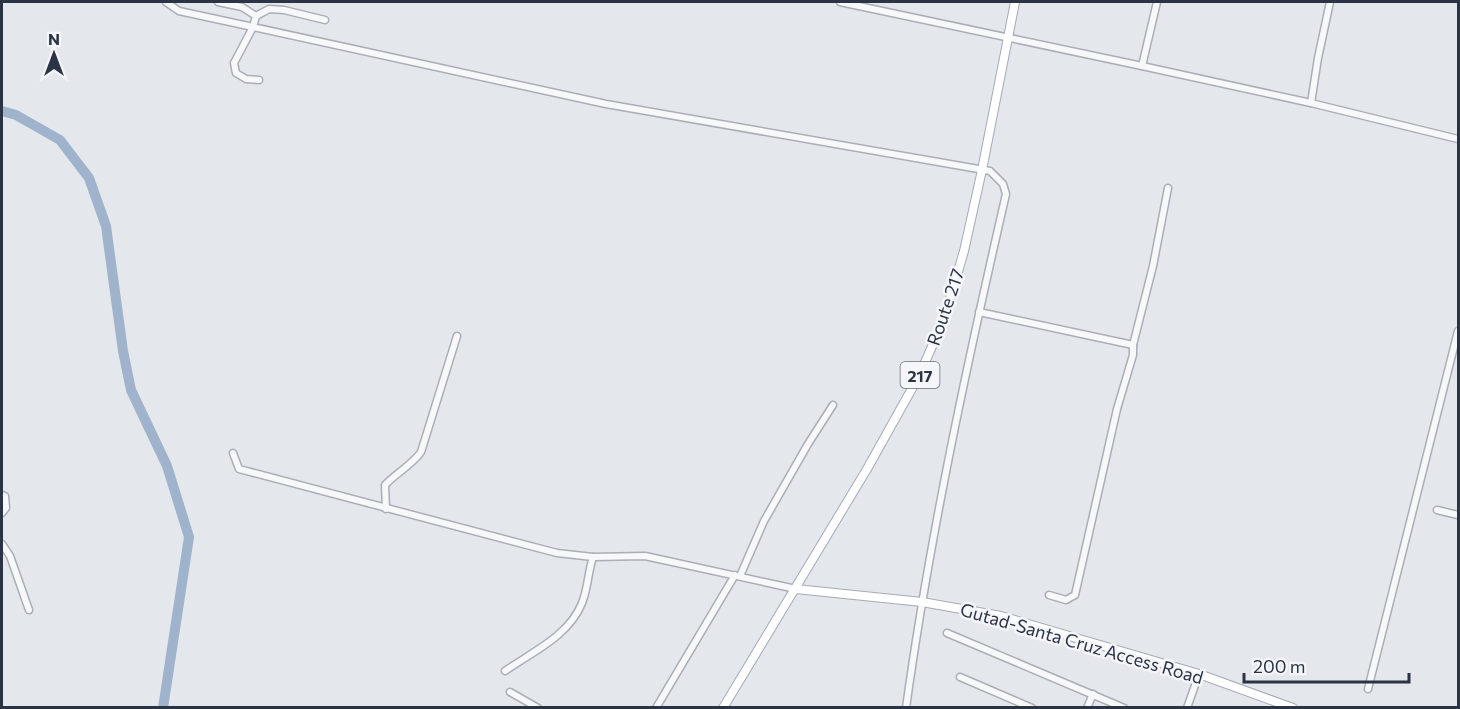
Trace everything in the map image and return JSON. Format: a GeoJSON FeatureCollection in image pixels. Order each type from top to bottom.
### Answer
{"type":"FeatureCollection","features":[{"type":"Feature","properties":{"kind":"main road","name":"Route 217"},"geometry":{"type":"LineString","coordinates":[[723,708],[796,589],[919,376],[944,319],[964,251],[982,170],[1014,2]]}},
{"type":"Feature","properties":{"kind":"main road","name":"Gutad-Santa Cruz Access Road"},"geometry":{"type":"LineString","coordinates":[[796,589],[921,602],[1001,616],[1199,674],[1293,708]]}},
{"type":"Feature","properties":{"kind":"street"},"geometry":{"type":"LineString","coordinates":[[166,2],[179,11],[606,104],[990,171],[1003,184],[1006,194],[948,456],[921,602],[906,708]]}},
{"type":"Feature","properties":{"kind":"street"},"geometry":{"type":"LineString","coordinates":[[218,2],[242,7],[256,16]]}},
{"type":"Feature","properties":{"kind":"street"},"geometry":{"type":"LineString","coordinates":[[840,2],[1007,36],[1458,139]]}},
{"type":"Feature","properties":{"kind":"street"},"geometry":{"type":"LineString","coordinates":[[1142,66],[1157,2]]}},
{"type":"Feature","properties":{"kind":"street"},"geometry":{"type":"LineString","coordinates":[[1311,104],[1330,2]]}},
{"type":"Feature","properties":{"kind":"street"},"geometry":{"type":"LineString","coordinates":[[259,80],[246,79],[236,73],[234,63],[253,27],[256,16],[269,9],[284,10],[325,20]]}},
{"type":"Feature","properties":{"kind":"street"},"geometry":{"type":"LineString","coordinates":[[1049,596],[1066,600],[1075,595],[1117,409],[1133,355],[1133,345],[1153,266],[1168,188]]}},
{"type":"Feature","properties":{"kind":"street"},"geometry":{"type":"LineString","coordinates":[[979,312],[1133,345]]}},
{"type":"Feature","properties":{"kind":"street"},"geometry":{"type":"LineString","coordinates":[[1368,689],[1458,331]]}},
{"type":"Feature","properties":{"kind":"street"},"geometry":{"type":"LineString","coordinates":[[386,509],[385,485],[397,473],[416,461],[421,452],[457,336]]}},
{"type":"Feature","properties":{"kind":"street"},"geometry":{"type":"LineString","coordinates":[[656,708],[738,576],[764,521],[833,405]]}},
{"type":"Feature","properties":{"kind":"street"},"geometry":{"type":"LineString","coordinates":[[233,453],[239,469],[557,553],[593,557],[645,556],[796,589]]}},
{"type":"Feature","properties":{"kind":"street"},"geometry":{"type":"LineString","coordinates":[[2,495],[5,496],[6,508],[2,513]]}},
{"type":"Feature","properties":{"kind":"street"},"geometry":{"type":"LineString","coordinates":[[1437,510],[1458,515]]}},
{"type":"Feature","properties":{"kind":"street"},"geometry":{"type":"LineString","coordinates":[[2,544],[10,556],[29,610]]}},
{"type":"Feature","properties":{"kind":"street"},"geometry":{"type":"LineString","coordinates":[[505,671],[548,643],[573,618],[585,596],[593,557]]}},
{"type":"Feature","properties":{"kind":"street"},"geometry":{"type":"LineString","coordinates":[[947,633],[1124,708]]}},
{"type":"Feature","properties":{"kind":"street"},"geometry":{"type":"LineString","coordinates":[[1187,708],[1199,674]]}},
{"type":"Feature","properties":{"kind":"street"},"geometry":{"type":"LineString","coordinates":[[960,677],[1032,708]]}},
{"type":"Feature","properties":{"kind":"street"},"geometry":{"type":"LineString","coordinates":[[510,693],[538,708]]}},
{"type":"Feature","properties":{"kind":"street"},"geometry":{"type":"LineString","coordinates":[[1087,708],[1094,694]]}},
{"type":"Feature","properties":{"kind":"waterway"},"geometry":{"type":"LineString","coordinates":[[2,111],[16,115],[60,140],[89,178],[106,226],[123,351],[131,390],[167,466],[189,537],[163,708]]}}]}
